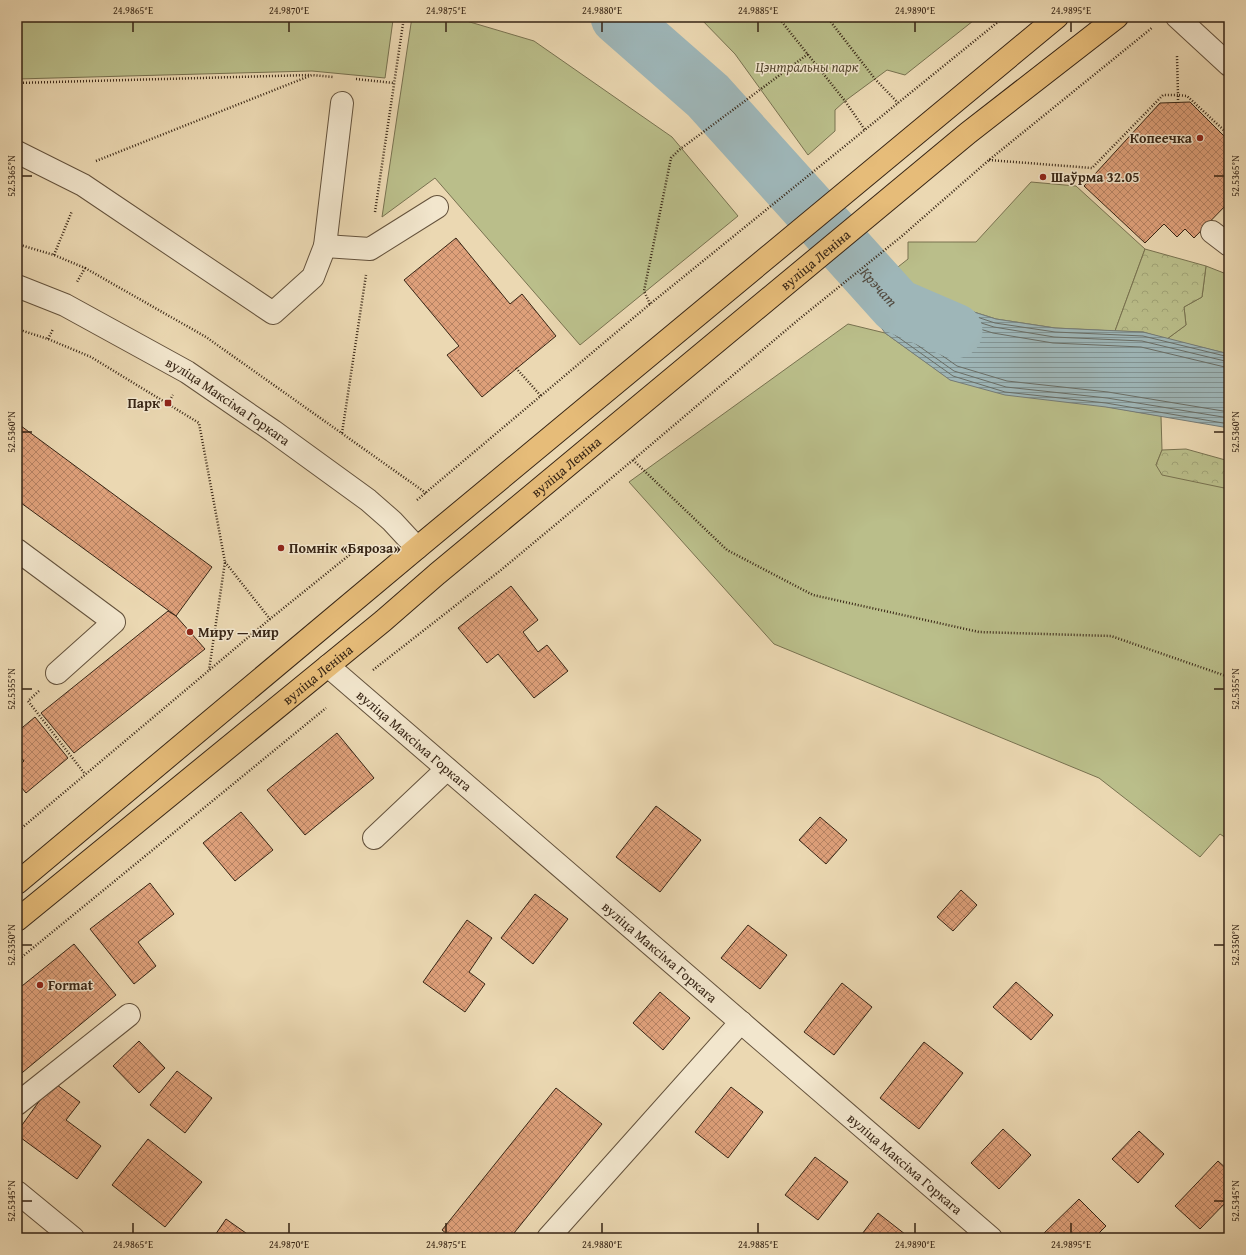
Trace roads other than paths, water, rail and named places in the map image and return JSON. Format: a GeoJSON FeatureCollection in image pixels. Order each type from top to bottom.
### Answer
{"type":"FeatureCollection","features":[{"type":"Feature","properties":{"kind":"main road"},"geometry":{"type":"LineString","coordinates":[[17,883],[760,262],[1057,17]]}},
{"type":"Feature","properties":{"kind":"main road","name":"вуліца Леніна"},"geometry":{"type":"LineString","coordinates":[[17,920],[328,666],[782,287],[968,134],[1117,17]]}},
{"type":"Feature","properties":{"kind":"main road"},"geometry":{"type":"LineString","coordinates":[[417,548],[438,574]]}},
{"type":"Feature","properties":{"kind":"main road"},"geometry":{"type":"LineString","coordinates":[[307,640],[328,666]]}},
{"type":"Feature","properties":{"kind":"street"},"geometry":{"type":"LineString","coordinates":[[1177,17],[1229,65]]}},
{"type":"Feature","properties":{"kind":"street"},"geometry":{"type":"LineString","coordinates":[[17,152],[83,185],[273,313],[313,277],[325,246],[342,103]]}},
{"type":"Feature","properties":{"kind":"street"},"geometry":{"type":"LineString","coordinates":[[325,246],[370,249],[437,207]]}},
{"type":"Feature","properties":{"kind":"street","name":"вуліца Максіма Горкага"},"geometry":{"type":"LineString","coordinates":[[17,286],[65,305],[187,372],[273,431],[368,500],[392,521],[417,548]]}},
{"type":"Feature","properties":{"kind":"street"},"geometry":{"type":"LineString","coordinates":[[17,550],[114,622],[57,673]]}},
{"type":"Feature","properties":{"kind":"street","name":"вуліца Максіма Горкага"},"geometry":{"type":"LineString","coordinates":[[328,666],[991,1238]]}},
{"type":"Feature","properties":{"kind":"street"},"geometry":{"type":"LineString","coordinates":[[374,838],[446,769]]}},
{"type":"Feature","properties":{"kind":"street"},"geometry":{"type":"LineString","coordinates":[[17,1104],[129,1015]]}},
{"type":"Feature","properties":{"kind":"street"},"geometry":{"type":"LineString","coordinates":[[548,1238],[741,1022]]}},
{"type":"Feature","properties":{"kind":"street"},"geometry":{"type":"LineString","coordinates":[[17,1192],[73,1238]]}},
{"type":"Feature","properties":{"kind":"water"},"geometry":{"type":"Polygon","coordinates":[[[899,290],[996,319],[1055,328],[1143,332],[1229,354],[1229,428],[1106,407],[1005,395],[950,380],[885,333],[876,320],[880,302],[899,290]]]}},
{"type":"Feature","properties":{"kind":"waterway","name":"Крэчат"},"geometry":{"type":"LineString","coordinates":[[618,17],[708,96],[897,306],[955,331]]}},
{"type":"Feature","properties":{"kind":"place","name":"Копеечка"},"geometry":{"type":"Point","coordinates":[1200,138]}},
{"type":"Feature","properties":{"kind":"place","name":"Шаўрма 32.05"},"geometry":{"type":"Point","coordinates":[1043,177]}},
{"type":"Feature","properties":{"kind":"place","name":"Парк"},"geometry":{"type":"Point","coordinates":[168,403]}},
{"type":"Feature","properties":{"kind":"place","name":"Помнік «Бяроза»"},"geometry":{"type":"Point","coordinates":[281,548]}},
{"type":"Feature","properties":{"kind":"place","name":"Миру — мир"},"geometry":{"type":"Point","coordinates":[190,632]}},
{"type":"Feature","properties":{"kind":"place","name":"Format"},"geometry":{"type":"Point","coordinates":[40,985]}},
{"type":"Feature","properties":{"kind":"park label","name":"Цэнтральны парк"},"geometry":{"type":"Point","coordinates":[807,67]}}]}
